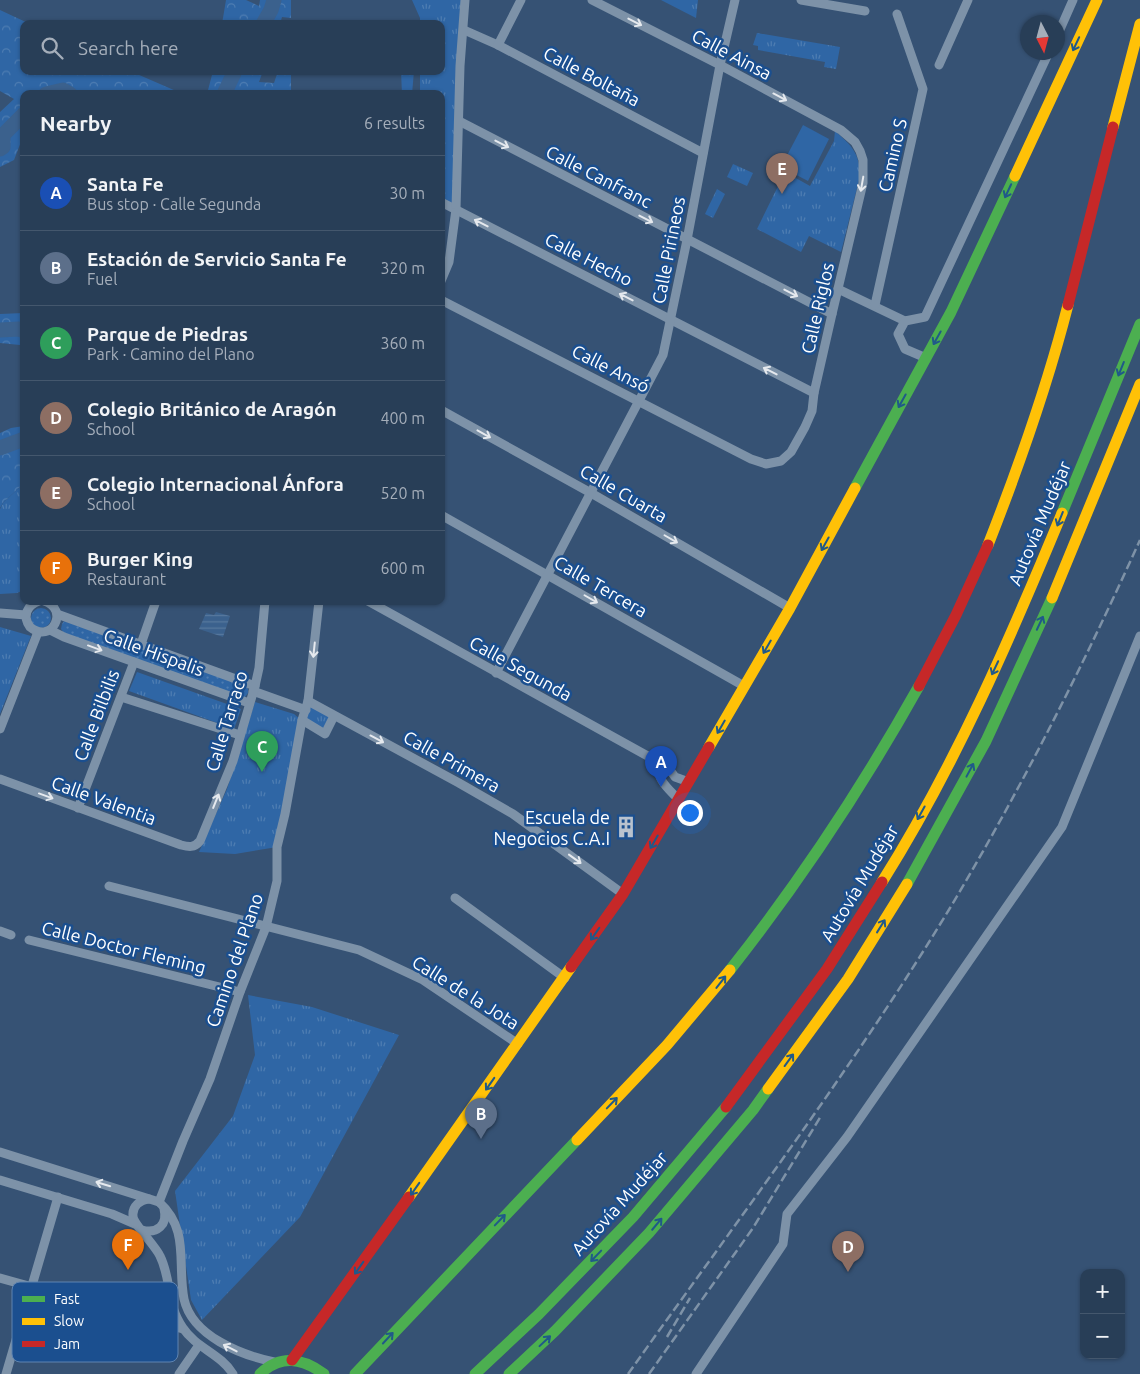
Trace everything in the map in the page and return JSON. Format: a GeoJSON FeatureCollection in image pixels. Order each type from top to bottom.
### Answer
{"type":"FeatureCollection","features":[{"type":"Feature","properties":{"kind":"highway"},"geometry":{"type":"LineString","coordinates":[[292,1360],[565,978],[623,894],[679,800],[790,608],[951,312],[1097,0]]}},
{"type":"Feature","properties":{"kind":"highway"},"geometry":{"type":"LineString","coordinates":[[355,1374],[655,1058],[715,990],[790,892],[857,795],[935,657],[978,566],[1013,482],[1040,406],[1071,301],[1140,24]]}},
{"type":"Feature","properties":{"kind":"highway","name":"Autovía Mudéjar"},"geometry":{"type":"LineString","coordinates":[[475,1374],[539,1314],[645,1203],[734,1098],[827,969],[897,858],[967,730],[1030,591],[1140,324]]}},
{"type":"Feature","properties":{"kind":"highway"},"geometry":{"type":"LineString","coordinates":[[509,1374],[555,1331],[649,1234],[753,1110],[848,979],[917,868],[986,741],[1050,602],[1140,384]]}},
{"type":"Feature","properties":{"kind":"highway"},"geometry":{"type":"LineString","coordinates":[[260,1374],[263,1370],[276,1363],[292,1360],[305,1362],[324,1374]]}},
{"type":"Feature","properties":{"kind":"street"},"geometry":{"type":"LineString","coordinates":[[445,272],[449,262],[456,209],[460,66],[465,0]]}},
{"type":"Feature","properties":{"kind":"street"},"geometry":{"type":"LineString","coordinates":[[498,45],[521,0]]}},
{"type":"Feature","properties":{"kind":"street","name":"Calle Ainsa"},"geometry":{"type":"LineString","coordinates":[[592,0],[720,65],[841,130],[854,142]]}},
{"type":"Feature","properties":{"kind":"street","name":"Calle Pirineos"},"geometry":{"type":"LineString","coordinates":[[496,673],[663,354],[720,65],[735,0]]}},
{"type":"Feature","properties":{"kind":"street"},"geometry":{"type":"LineString","coordinates":[[801,0],[823,2],[865,11]]}},
{"type":"Feature","properties":{"kind":"street"},"geometry":{"type":"LineString","coordinates":[[939,65],[968,0]]}},
{"type":"Feature","properties":{"kind":"street"},"geometry":{"type":"LineString","coordinates":[[1065,19],[1074,0]]}},
{"type":"Feature","properties":{"kind":"street","name":"Camino S"},"geometry":{"type":"LineString","coordinates":[[875,305],[924,89],[897,14]]}},
{"type":"Feature","properties":{"kind":"street","name":"Calle Boltaña"},"geometry":{"type":"LineString","coordinates":[[464,30],[498,45],[703,153]]}},
{"type":"Feature","properties":{"kind":"street"},"geometry":{"type":"LineString","coordinates":[[838,289],[875,305],[905,321],[925,317],[1045,60]]}},
{"type":"Feature","properties":{"kind":"street","name":"Calle Canfranc"},"geometry":{"type":"LineString","coordinates":[[459,121],[832,314]]}},
{"type":"Feature","properties":{"kind":"street","name":"Calle Riglos"},"geometry":{"type":"LineString","coordinates":[[766,464],[781,461],[791,452],[812,411],[814,394],[863,183],[863,160],[854,142]]}},
{"type":"Feature","properties":{"kind":"street","name":"Calle Hecho"},"geometry":{"type":"LineString","coordinates":[[445,204],[814,394]]}},
{"type":"Feature","properties":{"kind":"street","name":"Calle Ansó"},"geometry":{"type":"LineString","coordinates":[[445,302],[751,459],[766,464]]}},
{"type":"Feature","properties":{"kind":"street"},"geometry":{"type":"LineString","coordinates":[[905,321],[898,334],[905,349],[926,358]]}},
{"type":"Feature","properties":{"kind":"street","name":"Calle Cuarta"},"geometry":{"type":"LineString","coordinates":[[445,412],[591,493],[790,608]]}},
{"type":"Feature","properties":{"kind":"street","name":"Calle Tercera"},"geometry":{"type":"LineString","coordinates":[[445,517],[549,574],[744,686]]}},
{"type":"Feature","properties":{"kind":"street"},"geometry":{"type":"LineString","coordinates":[[34,605],[30,606],[26,615],[27,624],[38,632],[50,630],[56,623],[57,614],[52,605]]}},
{"type":"Feature","properties":{"kind":"street"},"geometry":{"type":"LineString","coordinates":[[141,644],[155,605]]}},
{"type":"Feature","properties":{"kind":"street","name":"Calle Tarraco"},"geometry":{"type":"LineString","coordinates":[[196,845],[200,841],[233,761],[254,688],[259,668],[265,605]]}},
{"type":"Feature","properties":{"kind":"street","name":"Camino del Plano"},"geometry":{"type":"LineString","coordinates":[[157,1203],[210,1079],[240,992],[266,927],[277,881],[277,847],[302,720],[307,706],[318,605]]}},
{"type":"Feature","properties":{"kind":"street","name":"Calle Segunda"},"geometry":{"type":"LineString","coordinates":[[375,605],[668,767],[675,777],[689,782]]}},
{"type":"Feature","properties":{"kind":"street"},"geometry":{"type":"LineString","coordinates":[[0,613],[26,615]]}},
{"type":"Feature","properties":{"kind":"street","name":"Calle Hispalis"},"geometry":{"type":"LineString","coordinates":[[57,614],[307,706]]}},
{"type":"Feature","properties":{"kind":"street","name":"Calle Hispalis"},"geometry":{"type":"LineString","coordinates":[[50,630],[249,703]]}},
{"type":"Feature","properties":{"kind":"street"},"geometry":{"type":"LineString","coordinates":[[0,729],[38,632]]}},
{"type":"Feature","properties":{"kind":"street"},"geometry":{"type":"LineString","coordinates":[[696,1374],[783,1244],[787,1214],[847,1137],[1062,827],[1140,636]]}},
{"type":"Feature","properties":{"kind":"street","name":"Calle Bilbilis"},"geometry":{"type":"LineString","coordinates":[[78,808],[134,662]]}},
{"type":"Feature","properties":{"kind":"street"},"geometry":{"type":"LineString","coordinates":[[121,697],[240,735]]}},
{"type":"Feature","properties":{"kind":"street","name":"Calle Primera"},"geometry":{"type":"LineString","coordinates":[[307,706],[334,716],[459,782],[513,814],[623,894]]}},
{"type":"Feature","properties":{"kind":"street"},"geometry":{"type":"LineString","coordinates":[[302,720],[325,734],[334,716]]}},
{"type":"Feature","properties":{"kind":"street"},"geometry":{"type":"LineString","coordinates":[[658,762],[660,778],[669,792],[679,800]]}},
{"type":"Feature","properties":{"kind":"street","name":"Calle Valentia"},"geometry":{"type":"LineString","coordinates":[[0,779],[181,846],[192,847],[196,845]]}},
{"type":"Feature","properties":{"kind":"street","name":"Calle de la Jota"},"geometry":{"type":"LineString","coordinates":[[108,886],[359,950],[423,980],[518,1044]]}},
{"type":"Feature","properties":{"kind":"street"},"geometry":{"type":"LineString","coordinates":[[455,898],[565,978]]}},
{"type":"Feature","properties":{"kind":"street"},"geometry":{"type":"LineString","coordinates":[[0,931],[11,935]]}},
{"type":"Feature","properties":{"kind":"street","name":"Calle Doctor Fleming"},"geometry":{"type":"LineString","coordinates":[[29,940],[240,992]]}},
{"type":"Feature","properties":{"kind":"street"},"geometry":{"type":"LineString","coordinates":[[0,1152],[157,1203],[173,1220],[178,1230],[181,1241],[184,1298],[192,1315],[207,1332],[222,1343],[241,1353],[276,1363]]}},
{"type":"Feature","properties":{"kind":"street"},"geometry":{"type":"LineString","coordinates":[[0,1180],[112,1214],[138,1227],[153,1231],[158,1229],[165,1220],[157,1203]]}},
{"type":"Feature","properties":{"kind":"street"},"geometry":{"type":"LineString","coordinates":[[33,1282],[58,1198]]}},
{"type":"Feature","properties":{"kind":"street"},"geometry":{"type":"LineString","coordinates":[[157,1203],[144,1200],[136,1205],[133,1214],[138,1227],[156,1249],[164,1263],[167,1282]]}},
{"type":"Feature","properties":{"kind":"street"},"geometry":{"type":"LineString","coordinates":[[0,1278],[12,1282]]}},
{"type":"Feature","properties":{"kind":"street"},"geometry":{"type":"LineString","coordinates":[[178,1318],[183,1328],[199,1345],[224,1362],[232,1373]]}},
{"type":"Feature","properties":{"kind":"street"},"geometry":{"type":"LineString","coordinates":[[178,1327],[183,1328]]}},
{"type":"Feature","properties":{"kind":"street"},"geometry":{"type":"LineString","coordinates":[[178,1374],[199,1345]]}},
{"type":"Feature","properties":{"kind":"street"},"geometry":{"type":"LineString","coordinates":[[6,1374],[12,1353]]}},
{"type":"Feature","properties":{"kind":"green space"},"geometry":{"type":"Polygon","coordinates":[[[226,0],[246,0],[259,6],[260,0],[291,0],[291,18],[282,17],[281,20],[223,20],[226,0]]]}},
{"type":"Feature","properties":{"kind":"green space"},"geometry":{"type":"Polygon","coordinates":[[[412,0],[465,0],[456,209],[445,204],[445,90],[420,90],[420,75],[445,75],[445,20],[420,20],[412,0]]]}},
{"type":"Feature","properties":{"kind":"green space"},"geometry":{"type":"Polygon","coordinates":[[[661,0],[698,0],[696,18],[661,0]]]}},
{"type":"Feature","properties":{"kind":"green space"},"geometry":{"type":"Polygon","coordinates":[[[0,10],[21,20],[20,75],[139,75],[174,90],[20,90],[20,144],[14,160],[0,167],[0,112],[14,99],[0,91],[0,10]]]}},
{"type":"Feature","properties":{"kind":"green space"},"geometry":{"type":"Polygon","coordinates":[[[757,33],[840,47],[836,69],[824,67],[825,62],[758,50],[758,46],[753,45],[757,33]]]}},
{"type":"Feature","properties":{"kind":"green space"},"geometry":{"type":"Polygon","coordinates":[[[212,75],[262,75],[259,82],[274,83],[277,75],[291,75],[291,90],[208,90],[212,75]]]}},
{"type":"Feature","properties":{"kind":"green space"},"geometry":{"type":"Polygon","coordinates":[[[401,75],[414,75],[412,90],[402,90],[401,75]]]}},
{"type":"Feature","properties":{"kind":"green space"},"geometry":{"type":"Polygon","coordinates":[[[803,125],[829,139],[808,181],[781,167],[803,125]]]}},
{"type":"Feature","properties":{"kind":"green space"},"geometry":{"type":"Polygon","coordinates":[[[835,131],[854,150],[860,168],[860,176],[841,252],[809,236],[801,252],[757,229],[785,172],[810,186],[834,141],[835,131]]]}},
{"type":"Feature","properties":{"kind":"green space"},"geometry":{"type":"Polygon","coordinates":[[[733,164],[753,173],[747,186],[727,177],[733,164]]]}},
{"type":"Feature","properties":{"kind":"green space"},"geometry":{"type":"Polygon","coordinates":[[[717,189],[725,194],[713,218],[705,214],[717,189]]]}},
{"type":"Feature","properties":{"kind":"green space"},"geometry":{"type":"Polygon","coordinates":[[[20,313],[20,345],[0,343],[0,314],[20,313]]]}},
{"type":"Feature","properties":{"kind":"green space"},"geometry":{"type":"Polygon","coordinates":[[[20,427],[20,487],[0,508],[0,433],[20,427]]]}},
{"type":"Feature","properties":{"kind":"green space"},"geometry":{"type":"Polygon","coordinates":[[[20,487],[20,592],[17,593],[0,594],[0,509],[3,503],[20,487]]]}},
{"type":"Feature","properties":{"kind":"green space"},"geometry":{"type":"Polygon","coordinates":[[[41,608],[48,611],[51,618],[48,625],[41,628],[34,625],[31,618],[34,611],[41,608]]]}},
{"type":"Feature","properties":{"kind":"green space"},"geometry":{"type":"Polygon","coordinates":[[[64,621],[245,685],[248,693],[245,697],[240,698],[64,633],[61,629],[64,621]]]}},
{"type":"Feature","properties":{"kind":"green space"},"geometry":{"type":"Polygon","coordinates":[[[0,627],[31,636],[0,714],[0,627]]]}},
{"type":"Feature","properties":{"kind":"green space"},"geometry":{"type":"Polygon","coordinates":[[[137,672],[241,709],[234,729],[129,691],[137,672]]]}},
{"type":"Feature","properties":{"kind":"green space"},"geometry":{"type":"Polygon","coordinates":[[[255,702],[294,714],[301,720],[277,847],[235,854],[199,852],[227,789],[255,702]]]}},
{"type":"Feature","properties":{"kind":"green space"},"geometry":{"type":"Polygon","coordinates":[[[310,705],[334,716],[325,733],[304,719],[310,705]]]}},
{"type":"Feature","properties":{"kind":"green space"},"geometry":{"type":"Polygon","coordinates":[[[248,995],[312,1007],[399,1035],[300,1217],[202,1320],[191,1300],[175,1191],[233,1116],[255,1055],[248,995]]]}},
{"type":"Feature","properties":{"kind":"shaded area"},"geometry":{"type":"Polygon","coordinates":[[[216,612],[230,616],[223,637],[199,629],[206,613],[214,615],[216,612]]]}},
{"type":"Feature","properties":{"kind":"waterway"},"geometry":{"type":"LineString","coordinates":[[265,20],[274,0]]}},
{"type":"Feature","properties":{"kind":"waterway"},"geometry":{"type":"LineString","coordinates":[[226,90],[233,75]]}},
{"type":"Feature","properties":{"kind":"waterway"},"geometry":{"type":"LineString","coordinates":[[0,149],[3,147],[3,135],[20,118]]}},
{"type":"Feature","properties":{"kind":"waterway"},"geometry":{"type":"LineString","coordinates":[[0,330],[20,329]]}},
{"type":"Feature","properties":{"kind":"waterway"},"geometry":{"type":"LineString","coordinates":[[0,448],[20,440]]}},
{"type":"Feature","properties":{"kind":"railway"},"geometry":{"type":"LineString","coordinates":[[628,1374],[834,1085],[913,968],[950,908],[1002,818],[1050,727],[1140,540]]}},
{"type":"Feature","properties":{"kind":"railway"},"geometry":{"type":"LineString","coordinates":[[649,1374],[753,1228],[821,1116]]}},
{"type":"Feature","properties":{"kind":"railway"},"geometry":{"type":"LineString","coordinates":[[667,1337],[690,1298]]}},
{"type":"Feature","properties":{"kind":"traffic: fast"},"geometry":{"type":"LineString","coordinates":[[855,488],[951,312],[1015,176]]}},
{"type":"Feature","properties":{"kind":"traffic: fast"},"geometry":{"type":"LineString","coordinates":[[1062,513],[1140,324]]}},
{"type":"Feature","properties":{"kind":"traffic: fast"},"geometry":{"type":"LineString","coordinates":[[907,884],[986,741],[1052,598]]}},
{"type":"Feature","properties":{"kind":"traffic: fast"},"geometry":{"type":"LineString","coordinates":[[730,970],[782,902],[830,832],[876,760],[919,686]]}},
{"type":"Feature","properties":{"kind":"traffic: fast"},"geometry":{"type":"LineString","coordinates":[[509,1374],[555,1331],[649,1233],[753,1110],[768,1089]]}},
{"type":"Feature","properties":{"kind":"traffic: fast"},"geometry":{"type":"LineString","coordinates":[[475,1374],[539,1314],[633,1217],[726,1107]]}},
{"type":"Feature","properties":{"kind":"traffic: fast"},"geometry":{"type":"LineString","coordinates":[[355,1374],[577,1140]]}},
{"type":"Feature","properties":{"kind":"traffic: fast"},"geometry":{"type":"LineString","coordinates":[[260,1374],[276,1363],[292,1360],[308,1364],[324,1374]]}},
{"type":"Feature","properties":{"kind":"traffic: slow"},"geometry":{"type":"LineString","coordinates":[[1015,176],[1097,0]]}},
{"type":"Feature","properties":{"kind":"traffic: slow"},"geometry":{"type":"LineString","coordinates":[[1113,127],[1140,24]]}},
{"type":"Feature","properties":{"kind":"traffic: slow"},"geometry":{"type":"LineString","coordinates":[[988,545],[1032,426],[1068,305]]}},
{"type":"Feature","properties":{"kind":"traffic: slow"},"geometry":{"type":"LineString","coordinates":[[1052,598],[1140,384]]}},
{"type":"Feature","properties":{"kind":"traffic: slow"},"geometry":{"type":"LineString","coordinates":[[709,747],[790,608],[855,488]]}},
{"type":"Feature","properties":{"kind":"traffic: slow"},"geometry":{"type":"LineString","coordinates":[[882,882],[934,793],[980,701],[1062,513]]}},
{"type":"Feature","properties":{"kind":"traffic: slow"},"geometry":{"type":"LineString","coordinates":[[768,1089],[848,979],[907,884]]}},
{"type":"Feature","properties":{"kind":"traffic: slow"},"geometry":{"type":"LineString","coordinates":[[409,1197],[571,967]]}},
{"type":"Feature","properties":{"kind":"traffic: slow"},"geometry":{"type":"LineString","coordinates":[[577,1140],[667,1045],[730,970]]}},
{"type":"Feature","properties":{"kind":"traffic: jam"},"geometry":{"type":"LineString","coordinates":[[1068,305],[1113,127]]}},
{"type":"Feature","properties":{"kind":"traffic: jam"},"geometry":{"type":"LineString","coordinates":[[919,686],[956,615],[988,545]]}},
{"type":"Feature","properties":{"kind":"traffic: jam"},"geometry":{"type":"LineString","coordinates":[[571,967],[623,894],[709,747]]}},
{"type":"Feature","properties":{"kind":"traffic: jam"},"geometry":{"type":"LineString","coordinates":[[726,1107],[827,969],[882,882]]}},
{"type":"Feature","properties":{"kind":"traffic: jam"},"geometry":{"type":"LineString","coordinates":[[292,1360],[409,1197]]}},
{"type":"Feature","properties":{"kind":"place","name":"Colegio Internacional Ánfora"},"geometry":{"type":"Point","coordinates":[782,194]}},
{"type":"Feature","properties":{"kind":"place","name":"Parque de Piedras"},"geometry":{"type":"Point","coordinates":[262,772]}},
{"type":"Feature","properties":{"kind":"place","name":"Santa Fe"},"geometry":{"type":"Point","coordinates":[661,787]}},
{"type":"Feature","properties":{"kind":"place","name":"Escuela de Negocios C.A.I"},"geometry":{"type":"Point","coordinates":[626,827]}},
{"type":"Feature","properties":{"kind":"place","name":"Estación de Servicio Santa Fe"},"geometry":{"type":"Point","coordinates":[481,1139]}},
{"type":"Feature","properties":{"kind":"place","name":"Burger King"},"geometry":{"type":"Point","coordinates":[128,1270]}},
{"type":"Feature","properties":{"kind":"place","name":"Colegio Británico de Aragón"},"geometry":{"type":"Point","coordinates":[848,1272]}}]}
